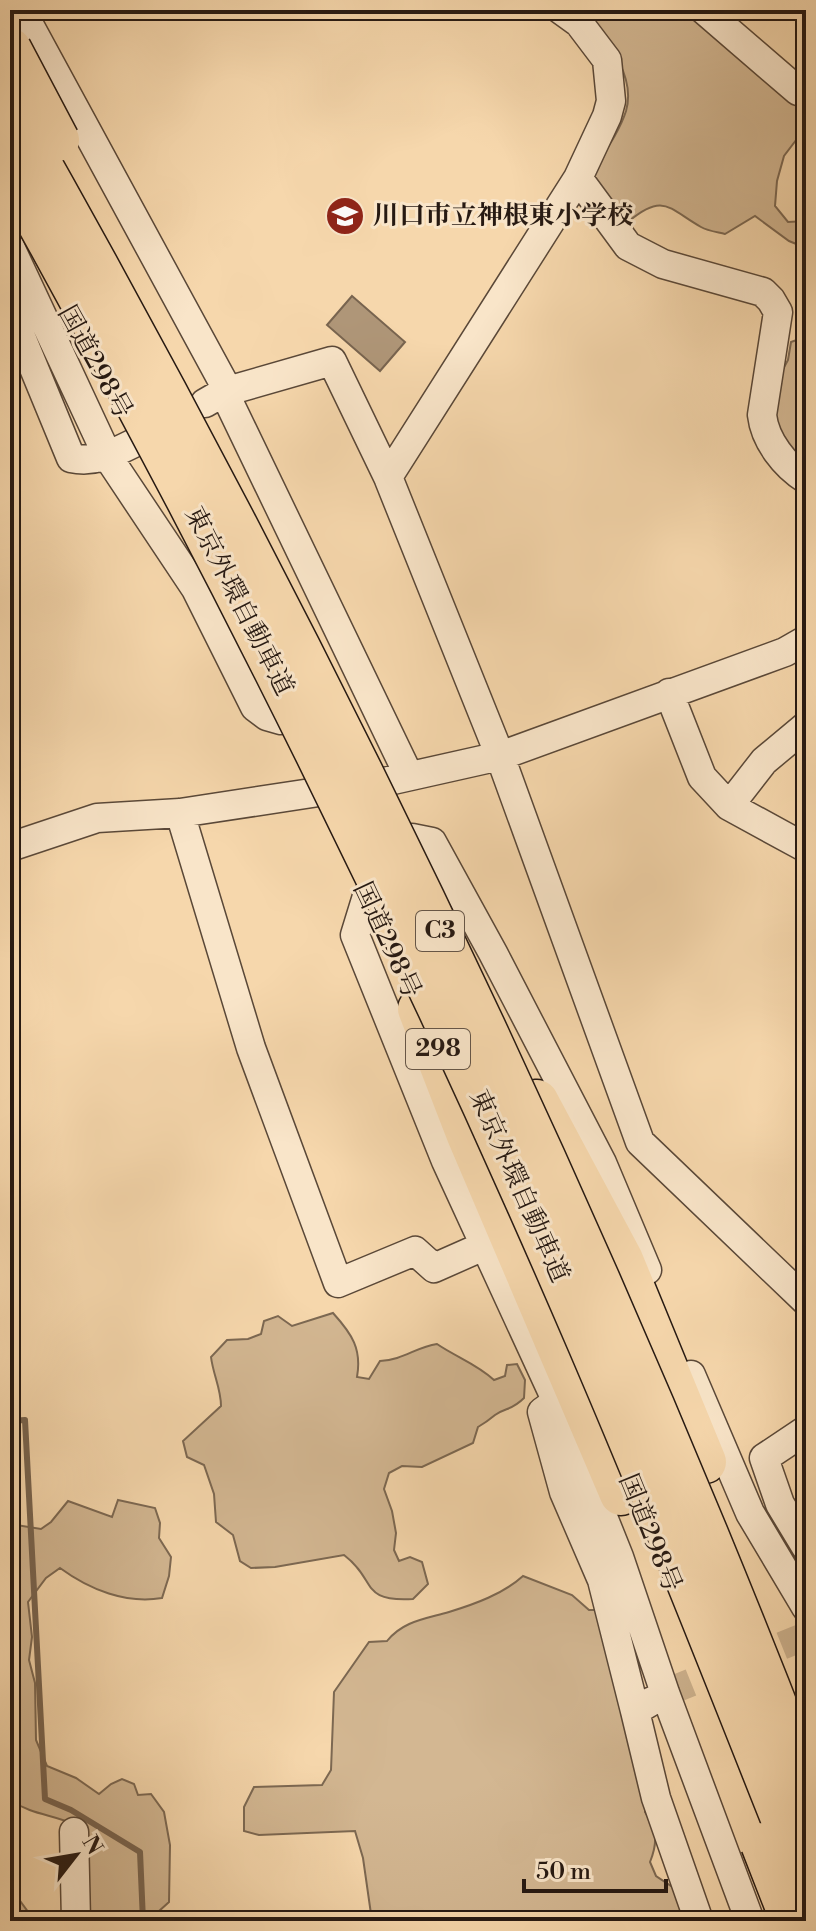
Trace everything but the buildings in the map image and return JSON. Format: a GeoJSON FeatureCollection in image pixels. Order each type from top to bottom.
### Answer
{"type":"FeatureCollection","features":[{"type":"Feature","properties":{"kind":"highway"},"geometry":{"type":"LineString","coordinates":[[10,49],[152,321],[200,424],[264,578]]}},
{"type":"Feature","properties":{"kind":"highway","name":"298"},"geometry":{"type":"LineString","coordinates":[[10,78],[397,779],[412,838],[579,1193],[806,1742]]}},
{"type":"Feature","properties":{"kind":"highway","name":"東京外環自動車道"},"geometry":{"type":"LineString","coordinates":[[10,110],[264,578],[435,922],[532,1130],[624,1339],[806,1783]]}},
{"type":"Feature","properties":{"kind":"highway","name":"東京外環自動車道"},"geometry":{"type":"LineString","coordinates":[[10,172],[140,410],[235,593],[311,741],[413,953],[595,1359],[806,1879]]}},
{"type":"Feature","properties":{"kind":"highway","name":"国道298号"},"geometry":{"type":"LineString","coordinates":[[10,206],[143,450],[318,792],[367,896],[601,1414],[692,1634],[804,1921]]}},
{"type":"Feature","properties":{"kind":"highway"},"geometry":{"type":"LineString","coordinates":[[419,1009],[467,1133],[621,1494],[792,1921]]}},
{"type":"Feature","properties":{"kind":"highway"},"geometry":{"type":"LineString","coordinates":[[531,1090],[622,1260],[806,1711]]}},
{"type":"Feature","properties":{"kind":"street"},"geometry":{"type":"LineString","coordinates":[[21,10],[219,395],[397,779]]}},
{"type":"Feature","properties":{"kind":"street"},"geometry":{"type":"LineString","coordinates":[[388,477],[578,178],[607,116],[611,101],[607,60],[579,23],[561,10]]}},
{"type":"Feature","properties":{"kind":"street"},"geometry":{"type":"LineString","coordinates":[[704,10],[798,91],[806,93]]}},
{"type":"Feature","properties":{"kind":"street"},"geometry":{"type":"LineString","coordinates":[[578,178],[628,246],[663,264],[763,292],[771,300],[778,312],[762,415],[764,428],[771,443],[794,471],[806,479]]}},
{"type":"Feature","properties":{"kind":"street"},"geometry":{"type":"LineString","coordinates":[[10,247],[196,589],[255,707],[267,716],[281,720]]}},
{"type":"Feature","properties":{"kind":"street"},"geometry":{"type":"LineString","coordinates":[[10,310],[71,458],[83,461],[120,450]]}},
{"type":"Feature","properties":{"kind":"street"},"geometry":{"type":"LineString","coordinates":[[219,395],[332,361],[388,477],[500,756],[640,1142],[806,1301]]}},
{"type":"Feature","properties":{"kind":"street"},"geometry":{"type":"LineString","coordinates":[[10,847],[97,818],[180,813],[318,792],[397,779],[500,756],[799,648]]}},
{"type":"Feature","properties":{"kind":"street"},"geometry":{"type":"LineString","coordinates":[[669,693],[702,777],[729,806],[806,848]]}},
{"type":"Feature","properties":{"kind":"street"},"geometry":{"type":"LineString","coordinates":[[729,806],[764,761],[806,726]]}},
{"type":"Feature","properties":{"kind":"street"},"geometry":{"type":"LineString","coordinates":[[180,813],[251,1048],[338,1283],[415,1251],[434,1268],[486,1245]]}},
{"type":"Feature","properties":{"kind":"street"},"geometry":{"type":"LineString","coordinates":[[412,838],[432,842],[602,1163],[750,1513],[806,1607]]}},
{"type":"Feature","properties":{"kind":"street"},"geometry":{"type":"LineString","coordinates":[[367,896],[355,935],[446,1161],[557,1402],[619,1557],[665,1693],[750,1921]]}},
{"type":"Feature","properties":{"kind":"street"},"geometry":{"type":"LineString","coordinates":[[602,1163],[640,1142]]}},
{"type":"Feature","properties":{"kind":"street"},"geometry":{"type":"LineString","coordinates":[[557,1402],[542,1412],[564,1492],[602,1580],[656,1798],[699,1921]]}},
{"type":"Feature","properties":{"kind":"street"},"geometry":{"type":"LineString","coordinates":[[806,1430],[764,1458],[780,1504],[806,1547]]}},
{"type":"Feature","properties":{"kind":"street"},"geometry":{"type":"LineString","coordinates":[[635,1711],[665,1693]]}},
{"type":"Feature","properties":{"kind":"street"},"geometry":{"type":"LineString","coordinates":[[74,1832],[76,1921]]}},
{"type":"Feature","properties":{"kind":"shaded area"},"geometry":{"type":"Polygon","coordinates":[[[582,10],[693,10],[806,102],[806,127],[784,156],[777,181],[775,206],[788,222],[806,221],[806,248],[789,241],[755,216],[725,234],[704,228],[666,206],[651,207],[629,221],[615,218],[592,172],[623,119],[628,97],[627,83],[616,56],[582,10]]]}},
{"type":"Feature","properties":{"kind":"shaded area"},"geometry":{"type":"Polygon","coordinates":[[[352,296],[405,342],[380,371],[327,325],[352,296]]]}},
{"type":"Feature","properties":{"kind":"shaded area"},"geometry":{"type":"Polygon","coordinates":[[[806,333],[806,468],[774,431],[775,384],[788,360],[791,342],[805,337],[806,333]]]}},
{"type":"Feature","properties":{"kind":"shaded area"},"geometry":{"type":"Polygon","coordinates":[[[333,1313],[357,1350],[357,1377],[369,1379],[380,1361],[437,1344],[494,1380],[505,1376],[507,1365],[517,1364],[525,1380],[524,1398],[478,1427],[473,1443],[422,1467],[402,1466],[389,1473],[384,1489],[396,1533],[394,1550],[399,1561],[410,1557],[422,1562],[428,1584],[413,1599],[396,1599],[376,1593],[355,1564],[344,1555],[251,1568],[240,1561],[233,1535],[216,1522],[214,1494],[204,1465],[187,1457],[183,1441],[221,1406],[211,1357],[227,1340],[248,1339],[261,1334],[264,1321],[278,1316],[292,1326],[333,1313]]]}},
{"type":"Feature","properties":{"kind":"shaded area"},"geometry":{"type":"Polygon","coordinates":[[[118,1500],[155,1508],[160,1523],[159,1538],[171,1557],[162,1598],[135,1599],[109,1594],[60,1568],[46,1578],[28,1602],[36,1740],[47,1766],[76,1778],[99,1794],[122,1779],[134,1784],[138,1795],[151,1794],[164,1812],[170,1845],[169,1902],[148,1921],[83,1921],[78,1826],[10,1800],[10,1524],[41,1529],[68,1501],[112,1517],[118,1500]]]}},
{"type":"Feature","properties":{"kind":"shaded area"},"geometry":{"type":"Polygon","coordinates":[[[523,1576],[572,1595],[589,1610],[602,1610],[647,1798],[645,1812],[654,1830],[655,1842],[650,1862],[656,1876],[680,1892],[692,1921],[372,1921],[363,1858],[355,1831],[259,1835],[244,1831],[244,1807],[254,1787],[322,1785],[331,1770],[334,1692],[369,1642],[387,1641],[407,1625],[488,1598],[523,1576]]]}},
{"type":"Feature","properties":{"kind":"shaded area"},"geometry":{"type":"Polygon","coordinates":[[[10,1887],[31,1916],[29,1921],[10,1921],[10,1887]]]}},
{"type":"Feature","properties":{"kind":"waterway"},"geometry":{"type":"LineString","coordinates":[[10,1421],[25,1420],[45,1799],[71,1810],[140,1852],[143,1921]]}},
{"type":"Feature","properties":{"kind":"tunnel"},"geometry":{"type":"LineString","coordinates":[[665,1693],[806,1636]]}},
{"type":"Feature","properties":{"kind":"place","name":"川口市立神根東小学校"},"geometry":{"type":"Point","coordinates":[345,216]}}]}
